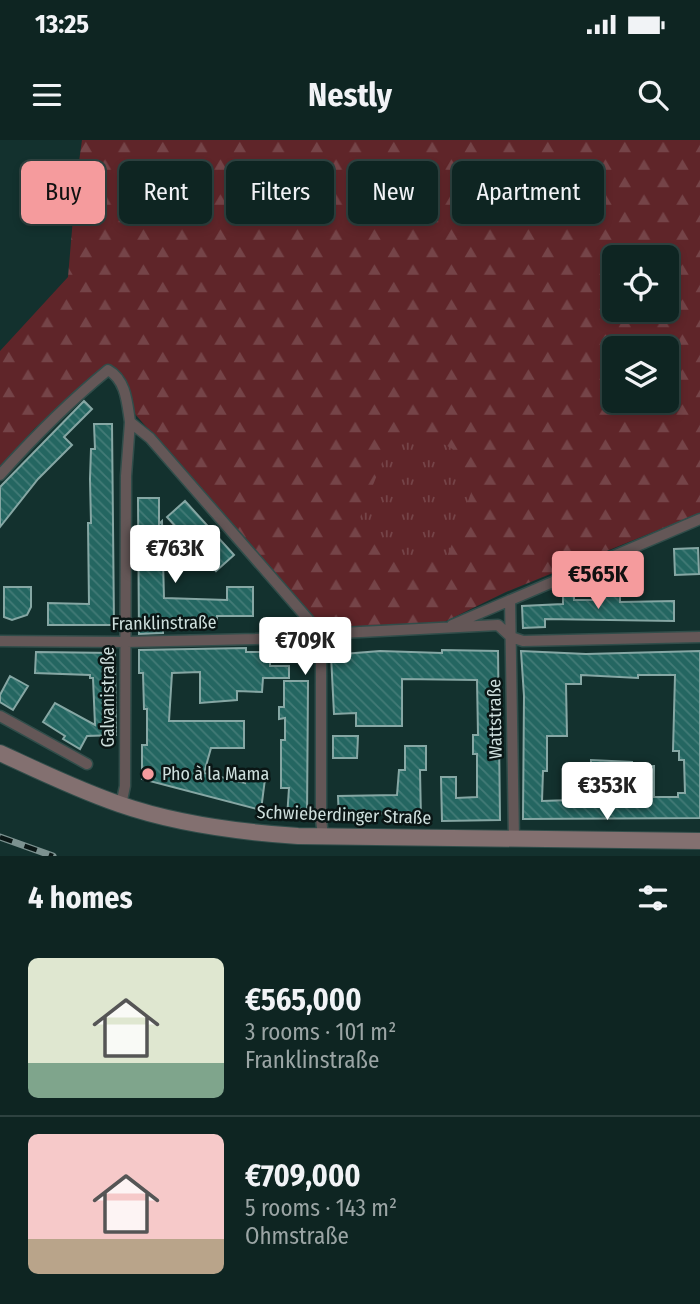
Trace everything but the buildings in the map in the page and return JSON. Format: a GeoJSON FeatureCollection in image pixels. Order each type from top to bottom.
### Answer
{"type":"FeatureCollection","features":[{"type":"Feature","properties":{"kind":"main road","name":"Schwieberdinger Straße"},"geometry":{"type":"LineString","coordinates":[[0,753],[121,805],[174,819],[234,830],[323,836],[700,841]]}},
{"type":"Feature","properties":{"kind":"street","name":"Galvanistraße"},"geometry":{"type":"LineString","coordinates":[[0,475],[34,437],[108,370],[117,375],[124,390],[130,422],[126,476],[125,786],[121,805]]}},
{"type":"Feature","properties":{"kind":"street"},"geometry":{"type":"LineString","coordinates":[[130,422],[150,438],[321,634],[323,836]]}},
{"type":"Feature","properties":{"kind":"street"},"geometry":{"type":"LineString","coordinates":[[444,628],[700,519]]}},
{"type":"Feature","properties":{"kind":"street","name":"Wattstraße"},"geometry":{"type":"LineString","coordinates":[[510,600],[514,839]]}},
{"type":"Feature","properties":{"kind":"street","name":"Franklinstraße"},"geometry":{"type":"LineString","coordinates":[[0,641],[126,642],[298,638],[321,634],[498,625],[511,637],[523,641],[700,636]]}},
{"type":"Feature","properties":{"kind":"street"},"geometry":{"type":"LineString","coordinates":[[0,716],[87,764]]}},
{"type":"Feature","properties":{"kind":"green space"},"geometry":{"type":"Polygon","coordinates":[[[82,140],[700,140],[700,513],[506,592],[440,624],[328,630],[308,612],[135,414],[105,365],[34,429],[0,467],[0,351],[68,277],[73,224],[105,224],[105,161],[79,161],[82,140]]]}},
{"type":"Feature","properties":{"kind":"green space"},"geometry":{"type":"Polygon","coordinates":[[[423,432],[461,454],[471,493],[447,557],[399,557],[359,520],[387,450],[423,432]]]}},
{"type":"Feature","properties":{"kind":"railway"},"geometry":{"type":"LineString","coordinates":[[0,837],[53,856]]}},
{"type":"Feature","properties":{"kind":"place","name":"Pho à la Mama"},"geometry":{"type":"Point","coordinates":[148,774]}}]}
